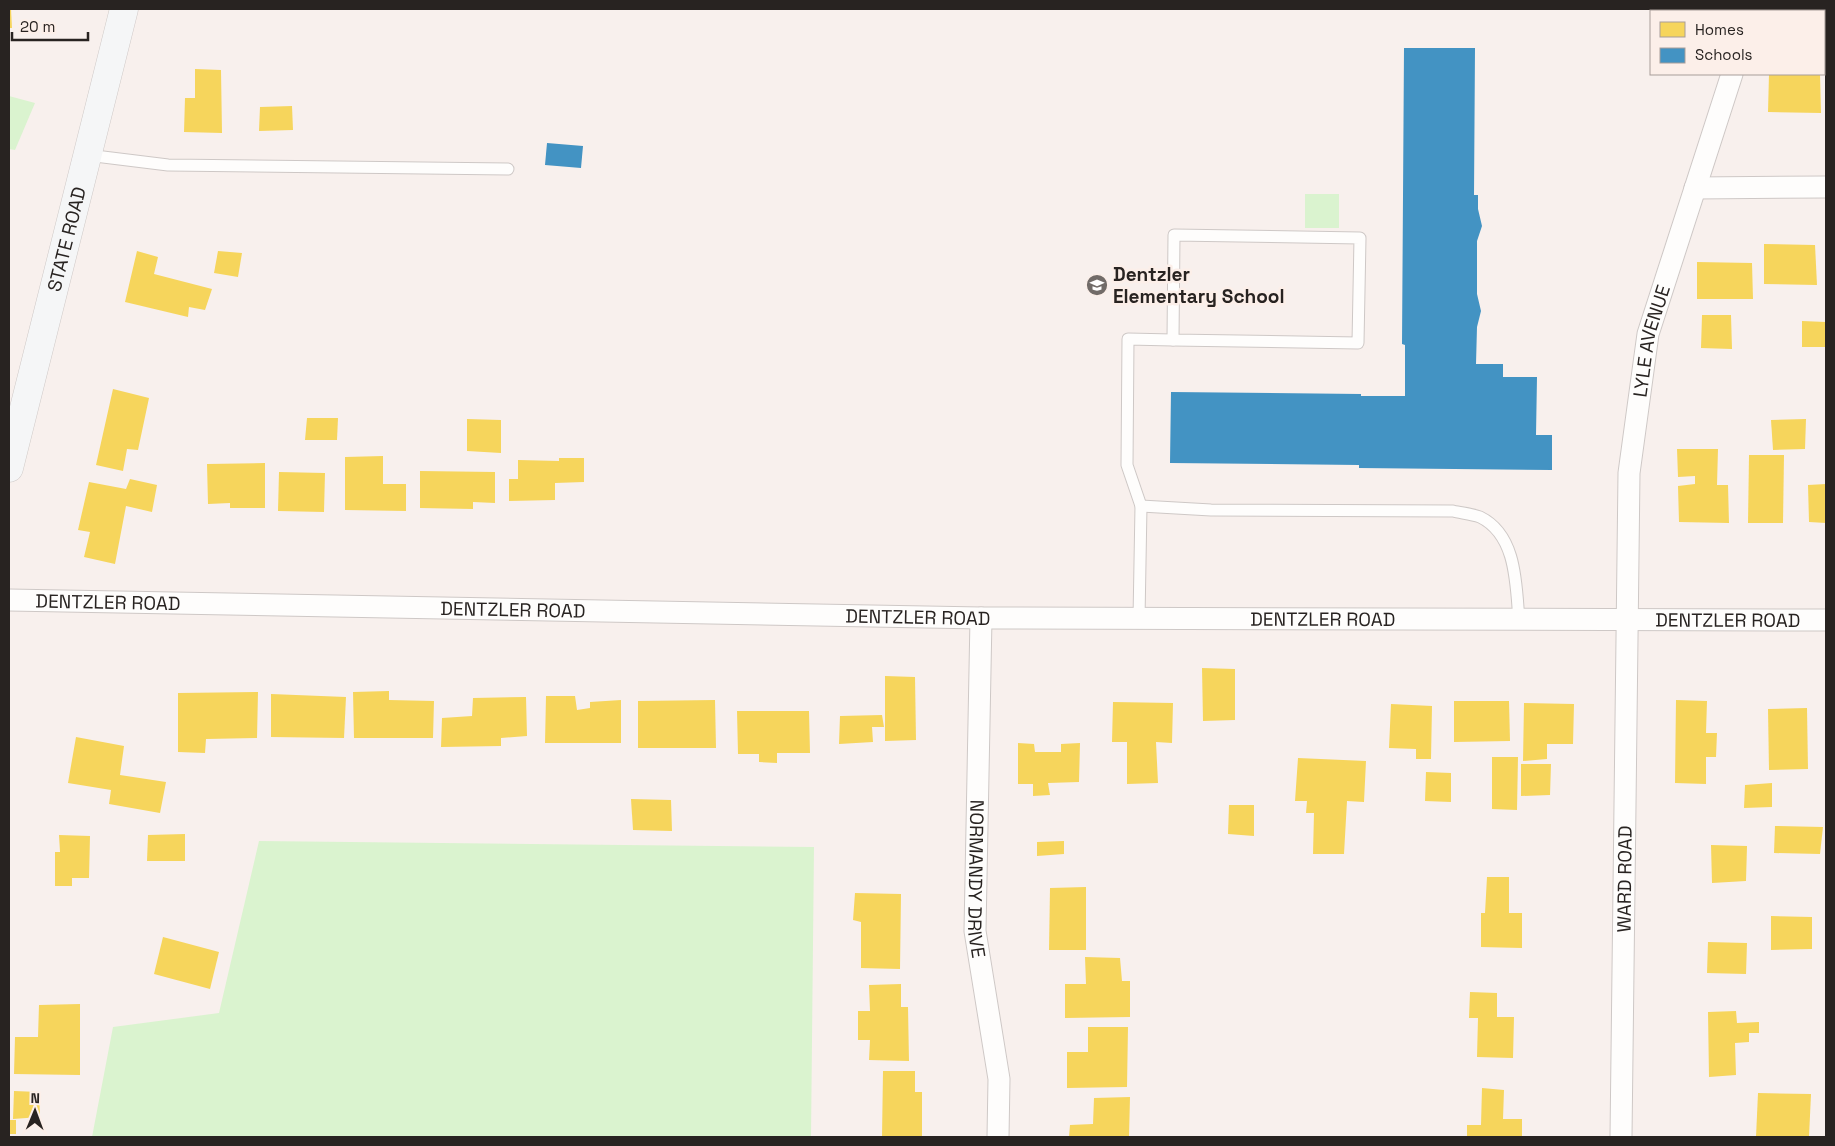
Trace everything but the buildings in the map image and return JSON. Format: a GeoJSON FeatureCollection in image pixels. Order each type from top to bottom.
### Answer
{"type":"FeatureCollection","features":[{"type":"Feature","properties":{"kind":"main road","name":"STATE ROAD"},"geometry":{"type":"LineString","coordinates":[[9,468],[124,9]]}},
{"type":"Feature","properties":{"kind":"street","name":"LYLE AVENUE"},"geometry":{"type":"LineString","coordinates":[[1626,621],[1628,474],[1648,334],[1732,75]]}},
{"type":"Feature","properties":{"kind":"street"},"geometry":{"type":"LineString","coordinates":[[1695,188],[1826,188]]}},
{"type":"Feature","properties":{"kind":"street","name":"DENTZLER ROAD"},"geometry":{"type":"LineString","coordinates":[[9,600],[981,618],[1519,621],[1826,620]]}},
{"type":"Feature","properties":{"kind":"street","name":"NORMANDY DRIVE"},"geometry":{"type":"LineString","coordinates":[[981,618],[975,931],[999,1079],[998,1137]]}},
{"type":"Feature","properties":{"kind":"street","name":"WARD ROAD"},"geometry":{"type":"LineString","coordinates":[[1621,1137],[1626,621]]}},
{"type":"Feature","properties":{"kind":"lane"},"geometry":{"type":"LineString","coordinates":[[87,155],[168,165],[508,169]]}},
{"type":"Feature","properties":{"kind":"lane"},"geometry":{"type":"LineString","coordinates":[[1139,619],[1141,506],[1128,465],[1128,339],[1173,340],[1358,343],[1360,238],[1174,235],[1173,340]]}},
{"type":"Feature","properties":{"kind":"lane"},"geometry":{"type":"LineString","coordinates":[[1141,506],[1211,510],[1453,511],[1480,517],[1501,533],[1511,557],[1516,583],[1519,621]]}},
{"type":"Feature","properties":{"kind":"green space"},"geometry":{"type":"Polygon","coordinates":[[[9,96],[35,103],[15,150],[9,149],[9,96]]]}},
{"type":"Feature","properties":{"kind":"green space"},"geometry":{"type":"Polygon","coordinates":[[[1305,194],[1339,194],[1339,228],[1305,228],[1305,194]]]}},
{"type":"Feature","properties":{"kind":"green space"},"geometry":{"type":"Polygon","coordinates":[[[259,841],[814,847],[811,1137],[92,1137],[113,1027],[219,1013],[259,841]]]}},
{"type":"Feature","properties":{"kind":"place","name":"Dentzler Elementary School"},"geometry":{"type":"Point","coordinates":[1097,285]}}]}
